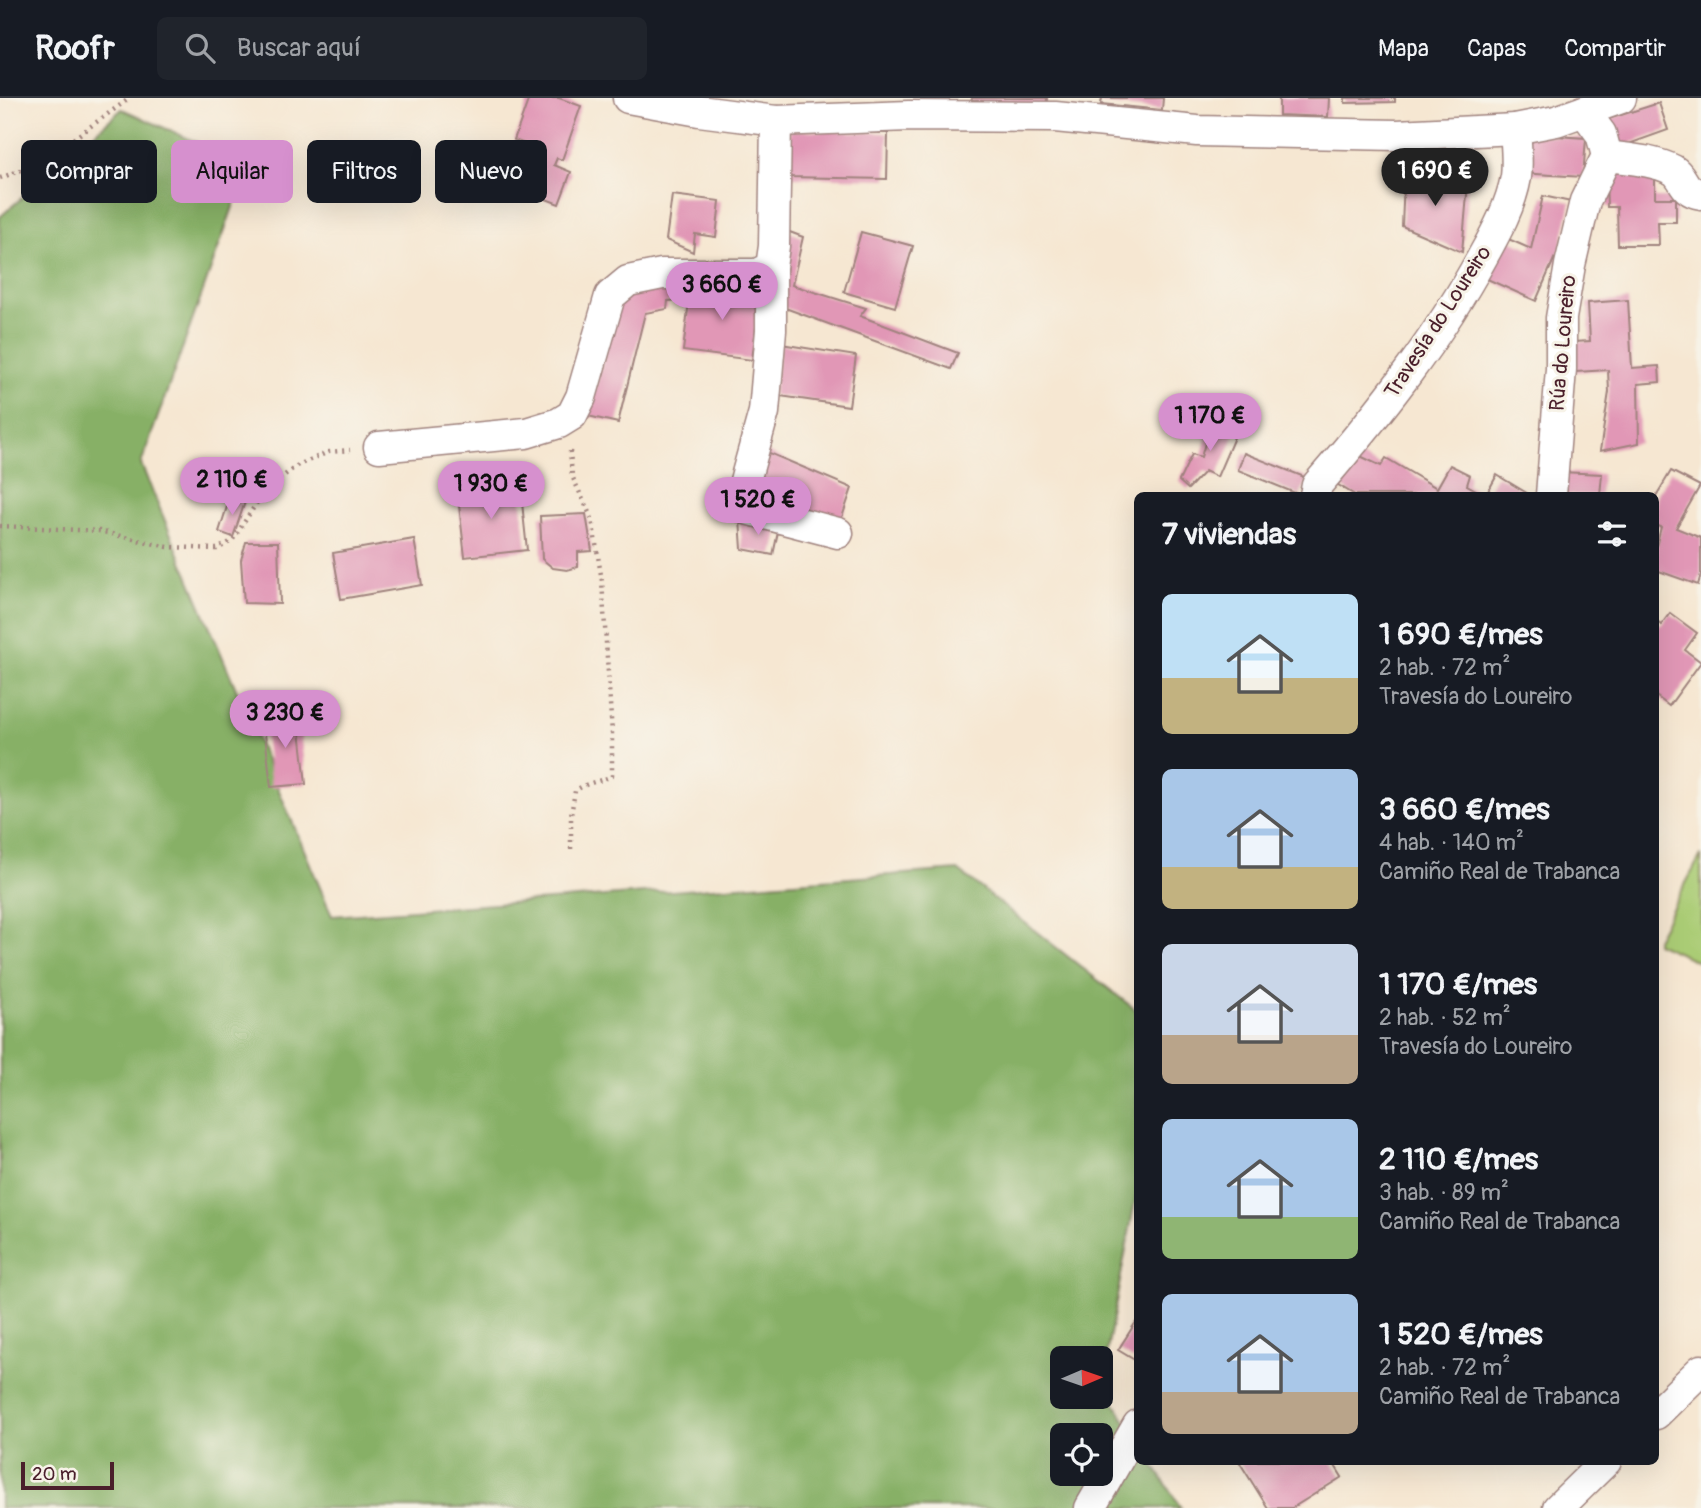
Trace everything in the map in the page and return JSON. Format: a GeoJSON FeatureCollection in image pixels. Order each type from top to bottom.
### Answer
{"type":"FeatureCollection","features":[{"type":"Feature","properties":{"kind":"street"},"geometry":{"type":"LineString","coordinates":[[628,98],[776,121],[909,116],[1055,117],[1197,131],[1397,135],[1515,129],[1556,121],[1621,98]]}},
{"type":"Feature","properties":{"kind":"street"},"geometry":{"type":"LineString","coordinates":[[1584,111],[1601,134],[1607,156],[1661,166],[1677,172],[1682,183],[1693,193],[1701,194]]}},
{"type":"Feature","properties":{"kind":"street"},"geometry":{"type":"LineString","coordinates":[[776,121],[775,246],[771,267],[771,330],[764,412],[740,499],[746,509],[838,533]]}},
{"type":"Feature","properties":{"kind":"street","name":"Travesía do Loureiro"},"geometry":{"type":"LineString","coordinates":[[1316,492],[1317,485],[1376,417],[1426,349],[1472,276],[1501,223],[1516,178],[1515,129]]}},
{"type":"Feature","properties":{"kind":"street","name":"Rúa do Loureiro"},"geometry":{"type":"LineString","coordinates":[[1551,492],[1561,369],[1561,318],[1585,201],[1607,156]]}},
{"type":"Feature","properties":{"kind":"street"},"geometry":{"type":"LineString","coordinates":[[379,447],[526,433],[559,423],[572,415],[581,397],[610,296],[628,281],[663,274],[757,274],[771,267]]}},
{"type":"Feature","properties":{"kind":"street"},"geometry":{"type":"LineString","coordinates":[[1659,1411],[1701,1370]]}},
{"type":"Feature","properties":{"kind":"street"},"geometry":{"type":"LineString","coordinates":[[1090,1508],[1134,1432]]}},
{"type":"Feature","properties":{"kind":"street"},"geometry":{"type":"LineString","coordinates":[[1558,1508],[1602,1465]]}},
{"type":"Feature","properties":{"kind":"path"},"geometry":{"type":"LineString","coordinates":[[0,178],[37,163],[130,98]]}},
{"type":"Feature","properties":{"kind":"path"},"geometry":{"type":"LineString","coordinates":[[571,854],[571,815],[575,791],[586,783],[602,781],[612,776],[612,734],[602,581],[592,519],[572,476],[569,443],[572,415]]}},
{"type":"Feature","properties":{"kind":"path"},"geometry":{"type":"LineString","coordinates":[[0,526],[99,531],[167,547],[217,549],[232,541],[265,491],[298,465],[329,452],[379,447]]}},
{"type":"Feature","properties":{"kind":"green space"},"geometry":{"type":"Polygon","coordinates":[[[122,109],[192,140],[171,140],[171,203],[234,203],[141,464],[332,916],[958,870],[1134,1009],[1134,1207],[1108,1346],[1050,1346],[1050,1409],[1113,1409],[1113,1401],[1134,1434],[1134,1465],[1154,1465],[1181,1508],[0,1508],[0,217],[21,198],[21,203],[157,203],[157,140],[87,140],[122,109]]]}},
{"type":"Feature","properties":{"kind":"green space"},"geometry":{"type":"Polygon","coordinates":[[[1701,855],[1701,963],[1659,944],[1659,933],[1701,855]]]}},
{"type":"Feature","properties":{"kind":"building"},"geometry":{"type":"Polygon","coordinates":[[[529,98],[559,98],[581,106],[562,160],[557,158],[554,165],[571,172],[559,204],[547,199],[547,140],[514,140],[529,98]]]}},
{"type":"Feature","properties":{"kind":"building"},"geometry":{"type":"Polygon","coordinates":[[[972,98],[1047,98],[1046,111],[971,103],[972,98]]]}},
{"type":"Feature","properties":{"kind":"building"},"geometry":{"type":"Polygon","coordinates":[[[1102,98],[1163,98],[1162,110],[1101,104],[1102,98]]]}},
{"type":"Feature","properties":{"kind":"building"},"geometry":{"type":"Polygon","coordinates":[[[1279,98],[1329,98],[1328,117],[1279,115],[1279,98]]]}},
{"type":"Feature","properties":{"kind":"building"},"geometry":{"type":"Polygon","coordinates":[[[1345,98],[1395,98],[1395,102],[1345,103],[1345,98]]]}},
{"type":"Feature","properties":{"kind":"building"},"geometry":{"type":"Polygon","coordinates":[[[1659,103],[1668,130],[1626,145],[1611,142],[1602,121],[1659,103]]]}},
{"type":"Feature","properties":{"kind":"building"},"geometry":{"type":"Polygon","coordinates":[[[790,130],[888,133],[887,179],[788,177],[790,130]]]}},
{"type":"Feature","properties":{"kind":"building"},"geometry":{"type":"Polygon","coordinates":[[[1524,134],[1586,138],[1583,177],[1521,173],[1524,134]]]}},
{"type":"Feature","properties":{"kind":"building"},"geometry":{"type":"Polygon","coordinates":[[[1410,170],[1468,183],[1462,252],[1402,226],[1404,180],[1410,170]]]}},
{"type":"Feature","properties":{"kind":"building"},"geometry":{"type":"Polygon","coordinates":[[[1613,173],[1655,173],[1655,198],[1676,198],[1676,222],[1658,222],[1659,245],[1618,245],[1617,207],[1607,207],[1606,177],[1613,173]]]}},
{"type":"Feature","properties":{"kind":"building"},"geometry":{"type":"Polygon","coordinates":[[[672,195],[720,201],[716,237],[695,234],[693,252],[666,240],[672,195]]]}},
{"type":"Feature","properties":{"kind":"building"},"geometry":{"type":"Polygon","coordinates":[[[1543,196],[1571,202],[1557,265],[1554,259],[1536,301],[1485,278],[1504,237],[1531,249],[1543,196]]]}},
{"type":"Feature","properties":{"kind":"building"},"geometry":{"type":"Polygon","coordinates":[[[787,231],[803,237],[792,285],[866,308],[860,316],[958,353],[951,369],[777,305],[787,231]]]}},
{"type":"Feature","properties":{"kind":"building"},"geometry":{"type":"Polygon","coordinates":[[[861,232],[913,246],[895,307],[844,292],[861,232]]]}},
{"type":"Feature","properties":{"kind":"building"},"geometry":{"type":"Polygon","coordinates":[[[682,282],[681,300],[668,301],[667,309],[645,313],[618,423],[588,416],[619,299],[638,287],[682,282]]]}},
{"type":"Feature","properties":{"kind":"building"},"geometry":{"type":"Polygon","coordinates":[[[691,284],[760,293],[752,360],[683,351],[691,284]]]}},
{"type":"Feature","properties":{"kind":"building"},"geometry":{"type":"Polygon","coordinates":[[[1628,300],[1632,368],[1659,366],[1660,382],[1638,384],[1639,443],[1600,451],[1609,392],[1608,370],[1576,372],[1574,342],[1590,341],[1588,303],[1628,300]]]}},
{"type":"Feature","properties":{"kind":"building"},"geometry":{"type":"Polygon","coordinates":[[[781,344],[856,356],[849,406],[773,395],[781,344]]]}},
{"type":"Feature","properties":{"kind":"building"},"geometry":{"type":"Polygon","coordinates":[[[1213,416],[1238,428],[1217,477],[1205,471],[1188,489],[1179,481],[1192,454],[1201,457],[1213,416]]]}},
{"type":"Feature","properties":{"kind":"building"},"geometry":{"type":"Polygon","coordinates":[[[767,452],[852,488],[839,526],[750,503],[767,452]]]}},
{"type":"Feature","properties":{"kind":"building"},"geometry":{"type":"Polygon","coordinates":[[[1244,453],[1307,478],[1301,492],[1293,492],[1238,470],[1244,453]]]}},
{"type":"Feature","properties":{"kind":"building"},"geometry":{"type":"Polygon","coordinates":[[[1356,454],[1381,466],[1386,458],[1437,488],[1450,465],[1470,475],[1467,485],[1480,492],[1350,492],[1330,480],[1356,454]]]}},
{"type":"Feature","properties":{"kind":"building"},"geometry":{"type":"Polygon","coordinates":[[[1671,471],[1700,486],[1676,528],[1701,538],[1701,574],[1698,585],[1659,571],[1661,527],[1658,492],[1671,471]]]}},
{"type":"Feature","properties":{"kind":"building"},"geometry":{"type":"Polygon","coordinates":[[[1560,472],[1602,474],[1600,492],[1558,492],[1560,472]]]}},
{"type":"Feature","properties":{"kind":"building"},"geometry":{"type":"Polygon","coordinates":[[[1497,475],[1525,492],[1488,492],[1497,475]]]}},
{"type":"Feature","properties":{"kind":"building"},"geometry":{"type":"Polygon","coordinates":[[[493,484],[494,495],[521,493],[527,550],[465,557],[457,488],[493,484]]]}},
{"type":"Feature","properties":{"kind":"building"},"geometry":{"type":"Polygon","coordinates":[[[230,497],[245,502],[233,537],[219,532],[230,497]]]}},
{"type":"Feature","properties":{"kind":"building"},"geometry":{"type":"Polygon","coordinates":[[[586,514],[592,551],[578,552],[578,567],[567,570],[553,568],[542,559],[540,516],[586,514]]]}},
{"type":"Feature","properties":{"kind":"building"},"geometry":{"type":"Polygon","coordinates":[[[740,519],[779,527],[773,555],[742,549],[740,519]]]}},
{"type":"Feature","properties":{"kind":"building"},"geometry":{"type":"Polygon","coordinates":[[[414,539],[422,585],[341,599],[333,553],[414,539]]]}},
{"type":"Feature","properties":{"kind":"building"},"geometry":{"type":"Polygon","coordinates":[[[246,542],[278,542],[280,604],[244,603],[241,560],[246,542]]]}},
{"type":"Feature","properties":{"kind":"building"},"geometry":{"type":"Polygon","coordinates":[[[1670,613],[1697,633],[1685,650],[1701,662],[1669,706],[1659,698],[1659,623],[1661,625],[1670,613]]]}},
{"type":"Feature","properties":{"kind":"building"},"geometry":{"type":"Polygon","coordinates":[[[298,712],[306,784],[271,787],[263,716],[298,712]]]}},
{"type":"Feature","properties":{"kind":"building"},"geometry":{"type":"Polygon","coordinates":[[[1134,1325],[1134,1360],[1118,1350],[1134,1325]]]}},
{"type":"Feature","properties":{"kind":"building"},"geometry":{"type":"Polygon","coordinates":[[[1241,1465],[1334,1465],[1342,1477],[1292,1508],[1268,1508],[1241,1465]]]}}]}
